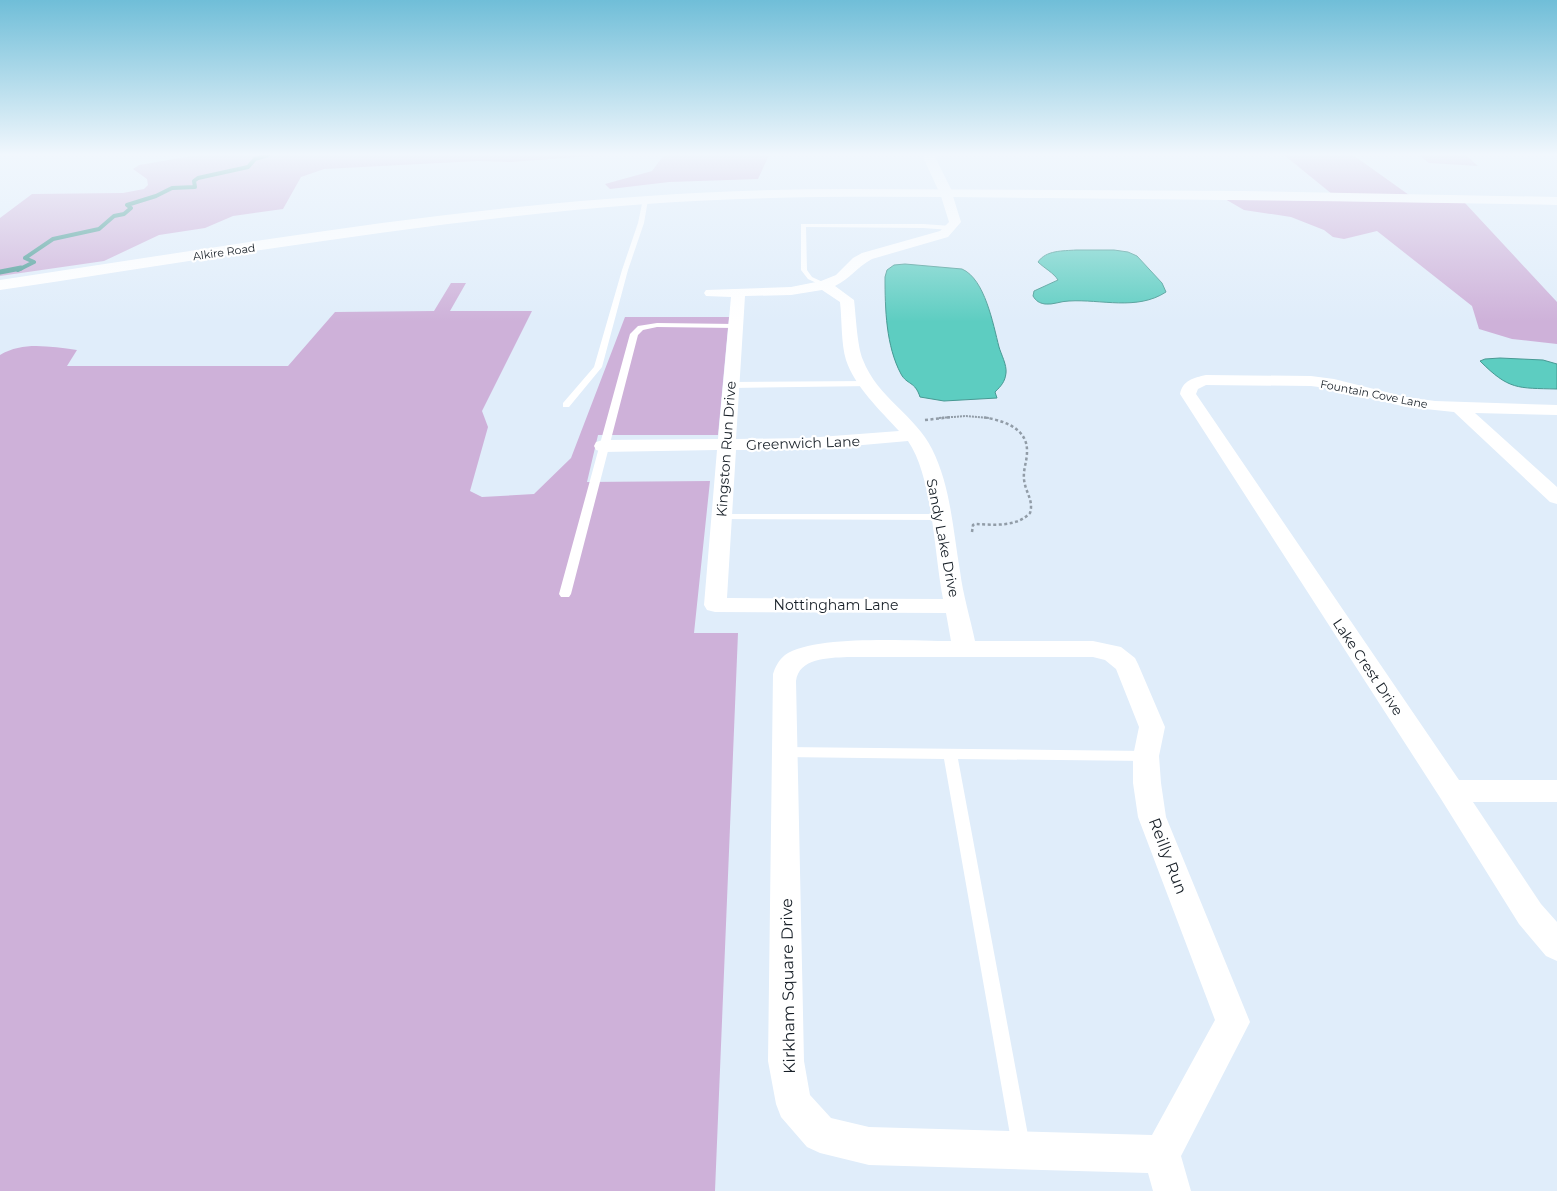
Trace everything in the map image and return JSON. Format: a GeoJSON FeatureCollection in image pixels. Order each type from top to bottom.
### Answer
{"type":"FeatureCollection","features":[{"type":"Feature","properties":{"kind":"main road","name":"Alkire Road"},"geometry":{"type":"LineString","coordinates":[[0,285],[400,227],[538,211]]}},
{"type":"Feature","properties":{"kind":"street"},"geometry":{"type":"LineString","coordinates":[[711,293],[791,291],[824,285],[841,278],[858,261],[867,256],[895,246],[944,234],[955,222],[951,211]]}},
{"type":"Feature","properties":{"kind":"street","name":"Sandy Lake Drive"},"geometry":{"type":"LineString","coordinates":[[824,285],[847,300],[854,359],[868,384],[923,449],[938,495],[949,574],[957,606],[964,649]]}},
{"type":"Feature","properties":{"kind":"street","name":"Kingston Run Drive"},"geometry":{"type":"LineString","coordinates":[[715,605],[738,292]]}},
{"type":"Feature","properties":{"kind":"street","name":"Fountain Cove Lane"},"geometry":{"type":"LineString","coordinates":[[1192,385],[1206,380],[1311,381],[1342,386],[1406,402],[1460,408],[1557,410]]}},
{"type":"Feature","properties":{"kind":"street","name":"Lake Crest Drive"},"geometry":{"type":"LineString","coordinates":[[1192,385],[1188,394],[1198,410],[1451,791],[1530,914],[1557,946]]}},
{"type":"Feature","properties":{"kind":"street"},"geometry":{"type":"LineString","coordinates":[[1460,408],[1557,498]]}},
{"type":"Feature","properties":{"kind":"street","name":"Greenwich Lane"},"geometry":{"type":"LineString","coordinates":[[603,446],[825,443],[907,429]]}},
{"type":"Feature","properties":{"kind":"street","name":"Nottingham Lane"},"geometry":{"type":"LineString","coordinates":[[715,605],[957,606]]}},
{"type":"Feature","properties":{"kind":"street","name":"Kirkham Square Drive"},"geometry":{"type":"LineString","coordinates":[[964,649],[834,650],[797,659],[789,665],[785,673],[786,1061],[794,1104],[820,1134],[869,1146],[1162,1154]]}},
{"type":"Feature","properties":{"kind":"street","name":"Reilly Run"},"geometry":{"type":"LineString","coordinates":[[964,649],[1094,649],[1112,653],[1126,664],[1152,727],[1146,756],[1146,783],[1152,817],[1233,1022],[1162,1154]]}},
{"type":"Feature","properties":{"kind":"street"},"geometry":{"type":"LineString","coordinates":[[1451,791],[1557,791]]}},
{"type":"Feature","properties":{"kind":"street"},"geometry":{"type":"LineString","coordinates":[[1162,1154],[1172,1191]]}},
{"type":"Feature","properties":{"kind":"lane"},"geometry":{"type":"LineString","coordinates":[[566,405],[598,368],[643,211]]}},
{"type":"Feature","properties":{"kind":"lane"},"geometry":{"type":"LineString","coordinates":[[824,285],[810,278],[804,270],[804,225],[951,228]]}},
{"type":"Feature","properties":{"kind":"lane"},"geometry":{"type":"LineString","coordinates":[[565,594],[634,334],[641,328],[658,326],[735,326]]}},
{"type":"Feature","properties":{"kind":"lane"},"geometry":{"type":"LineString","coordinates":[[731,385],[868,384]]}},
{"type":"Feature","properties":{"kind":"lane"},"geometry":{"type":"LineString","coordinates":[[721,518],[941,517]]}},
{"type":"Feature","properties":{"kind":"lane"},"geometry":{"type":"LineString","coordinates":[[784,752],[1146,756]]}},
{"type":"Feature","properties":{"kind":"lane"},"geometry":{"type":"LineString","coordinates":[[950,754],[1022,1150]]}},
{"type":"Feature","properties":{"kind":"path"},"geometry":{"type":"LineString","coordinates":[[907,429],[948,416],[978,416],[1014,426],[1026,442],[1027,455],[1024,478],[1032,506],[1029,516],[1009,524],[976,524],[973,526],[972,532]]}},
{"type":"Feature","properties":{"kind":"shaded area"},"geometry":{"type":"Polygon","coordinates":[[[10,211],[272,211],[233,216],[205,228],[159,235],[104,261],[0,276],[0,218],[10,211]]]}},
{"type":"Feature","properties":{"kind":"shaded area"},"geometry":{"type":"Polygon","coordinates":[[[1248,211],[1472,211],[1557,302],[1557,344],[1512,339],[1479,329],[1472,306],[1377,231],[1344,239],[1333,237],[1324,230],[1291,217],[1248,211]]]}},
{"type":"Feature","properties":{"kind":"shaded area"},"geometry":{"type":"Polygon","coordinates":[[[1076,250],[1114,250],[1128,252],[1137,256],[1162,283],[1166,292],[1155,298],[1131,303],[1069,301],[1043,304],[1038,302],[1033,296],[1034,291],[1058,280],[1038,262],[1050,253],[1076,250]]]}},
{"type":"Feature","properties":{"kind":"shaded area"},"geometry":{"type":"Polygon","coordinates":[[[905,264],[962,269],[977,282],[987,303],[1006,367],[1005,379],[995,392],[997,398],[944,401],[920,397],[916,388],[903,377],[896,363],[889,339],[885,277],[887,270],[894,265],[905,264]]]}},
{"type":"Feature","properties":{"kind":"shaded area"},"geometry":{"type":"Polygon","coordinates":[[[451,283],[466,283],[450,311],[532,311],[482,411],[488,427],[470,491],[482,497],[534,494],[571,458],[625,317],[729,317],[718,435],[598,435],[587,482],[710,481],[694,633],[738,633],[715,1191],[0,1191],[0,355],[18,348],[37,346],[77,350],[67,366],[288,366],[335,312],[434,311],[451,283]]]}},
{"type":"Feature","properties":{"kind":"shaded area"},"geometry":{"type":"Polygon","coordinates":[[[1500,358],[1543,360],[1557,364],[1557,389],[1514,386],[1499,377],[1480,361],[1500,358]]]}},
{"type":"Feature","properties":{"kind":"waterway"},"geometry":{"type":"LineString","coordinates":[[18,270],[34,262],[25,258],[53,239],[99,229],[114,216],[124,214],[128,211]]}},
{"type":"Feature","properties":{"kind":"waterway"},"geometry":{"type":"LineString","coordinates":[[0,272],[21,268]]}}]}
